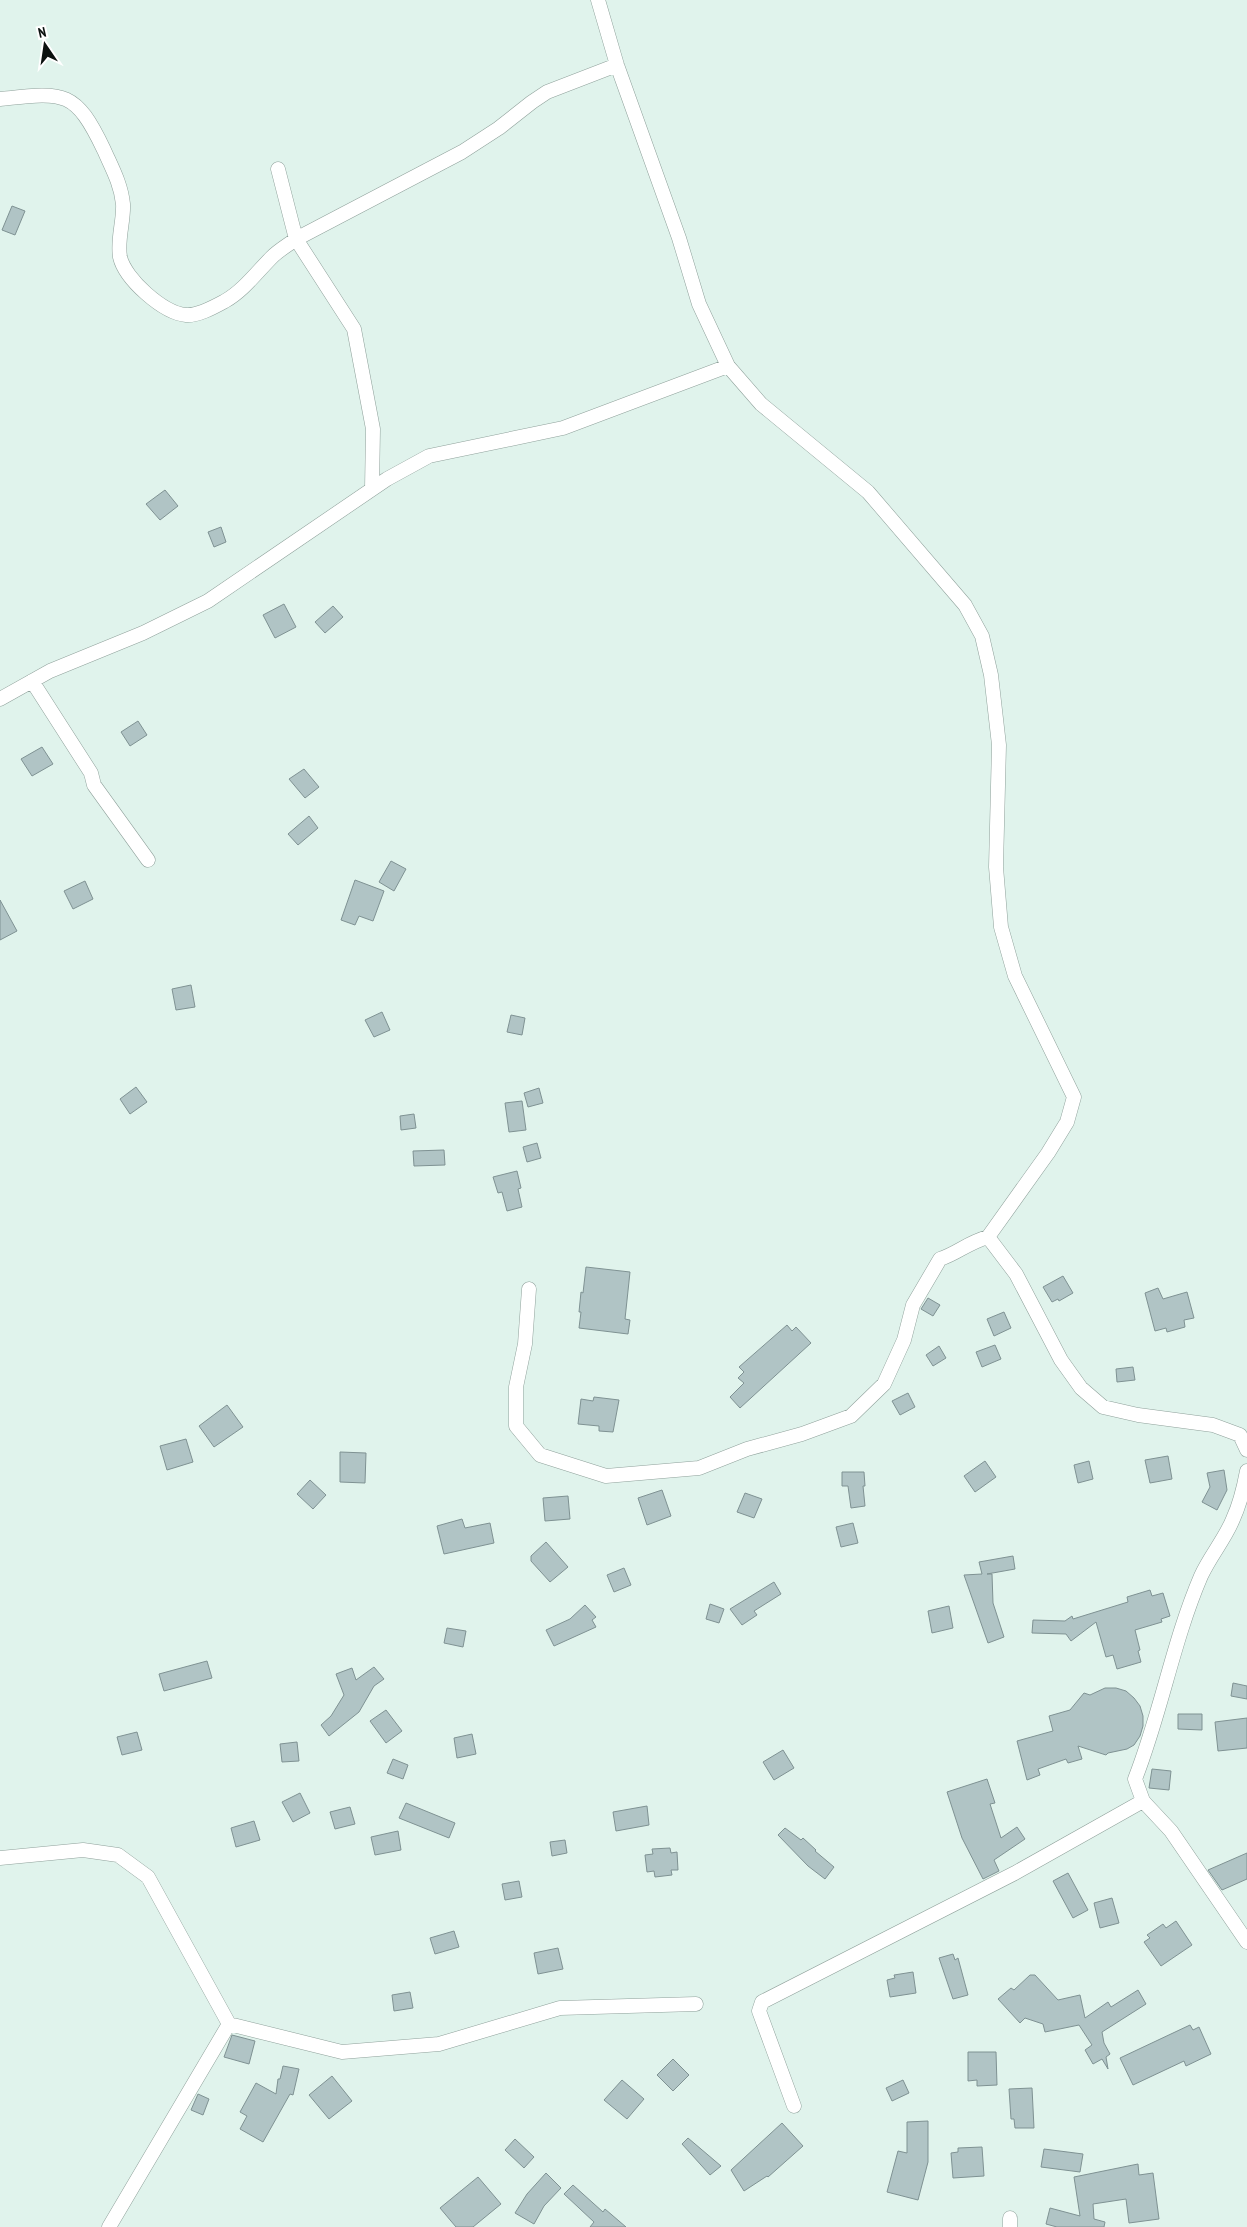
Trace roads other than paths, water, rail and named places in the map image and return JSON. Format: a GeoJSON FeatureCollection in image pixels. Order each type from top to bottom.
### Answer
{"type":"FeatureCollection","features":[{"type":"Feature","properties":{"kind":"street"},"geometry":{"type":"LineString","coordinates":[[529,1289],[525,1344],[516,1387],[516,1426],[540,1455],[606,1476],[699,1468],[747,1449],[802,1434],[851,1416],[884,1384],[904,1340],[913,1305],[940,1259],[950,1256],[971,1242],[988,1237],[1053,1145],[1067,1122],[1074,1097],[1015,976],[1001,927],[996,867],[999,745],[991,675],[982,636],[965,605],[868,492],[761,404],[728,366],[699,304],[679,238],[617,65],[598,0]]}},
{"type":"Feature","properties":{"kind":"street"},"geometry":{"type":"LineString","coordinates":[[0,99],[49,95],[67,99],[81,108],[91,124],[119,182],[123,205],[120,258],[132,278],[164,308],[186,315],[202,312],[227,300],[274,256],[296,239],[462,152],[499,128],[547,92],[617,65]]}},
{"type":"Feature","properties":{"kind":"street"},"geometry":{"type":"LineString","coordinates":[[278,169],[296,239],[354,329],[373,430],[372,489]]}},
{"type":"Feature","properties":{"kind":"street"},"geometry":{"type":"LineString","coordinates":[[0,699],[50,671],[143,633],[208,601],[372,489],[429,456],[563,428],[728,366]]}},
{"type":"Feature","properties":{"kind":"street"},"geometry":{"type":"LineString","coordinates":[[32,681],[92,773],[94,786],[148,860]]}},
{"type":"Feature","properties":{"kind":"street"},"geometry":{"type":"LineString","coordinates":[[988,1237],[1016,1274],[1061,1360],[1081,1388],[1103,1407],[1138,1415],[1213,1425],[1240,1434],[1247,1450]]}},
{"type":"Feature","properties":{"kind":"street"},"geometry":{"type":"LineString","coordinates":[[1247,1471],[1233,1519],[1202,1574],[1171,1662],[1150,1742],[1135,1779],[1143,1801],[1171,1832],[1247,1942]]}},
{"type":"Feature","properties":{"kind":"street"},"geometry":{"type":"LineString","coordinates":[[794,2106],[759,2011],[762,2002],[1015,1873],[1143,1801]]}},
{"type":"Feature","properties":{"kind":"street"},"geometry":{"type":"LineString","coordinates":[[0,1858],[83,1850],[118,1855],[148,1877],[229,2024],[342,2052],[439,2044],[560,2008],[696,2004]]}},
{"type":"Feature","properties":{"kind":"street"},"geometry":{"type":"LineString","coordinates":[[109,2227],[229,2024]]}}]}
